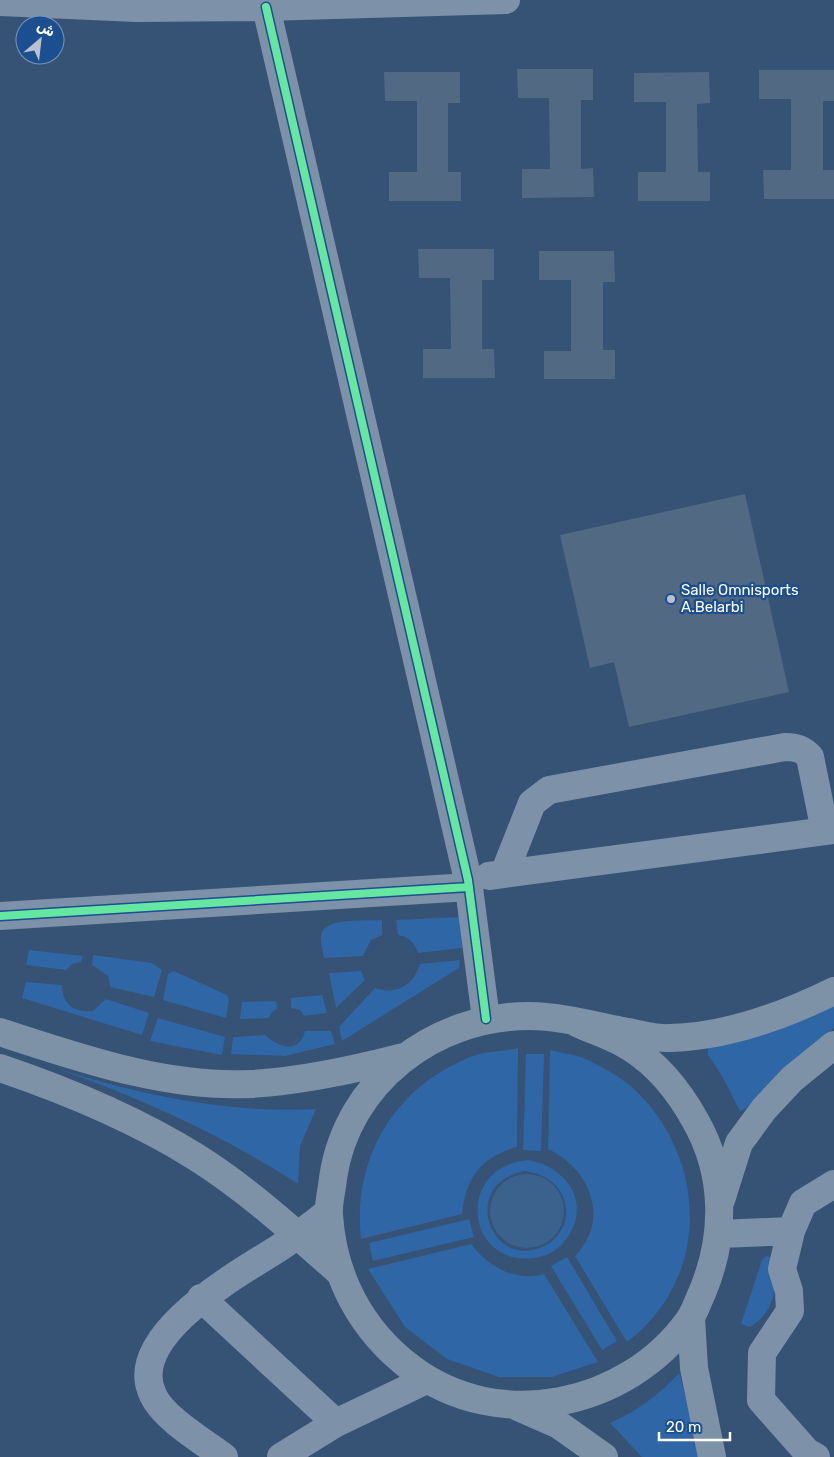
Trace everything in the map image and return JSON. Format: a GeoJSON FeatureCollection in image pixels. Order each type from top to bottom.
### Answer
{"type":"FeatureCollection","features":[{"type":"Feature","properties":{"kind":"highway"},"geometry":{"type":"LineString","coordinates":[[604,1457],[559,1424],[517,1406],[470,1398],[426,1380],[388,1351],[358,1314],[338,1271],[328,1212],[337,1154],[363,1100],[403,1057],[442,1033],[486,1019],[532,1016],[668,1039],[740,1028],[805,1005],[834,990]]}},
{"type":"Feature","properties":{"kind":"highway"},"geometry":{"type":"LineString","coordinates":[[517,1406],[568,1402],[615,1384],[658,1356],[691,1318],[713,1266],[719,1234],[720,1202],[708,1142],[678,1089],[632,1048],[577,1023]]}},
{"type":"Feature","properties":{"kind":"highway"},"geometry":{"type":"LineString","coordinates":[[0,1032],[100,1064],[189,1081],[250,1084],[340,1073],[403,1057]]}},
{"type":"Feature","properties":{"kind":"highway"},"geometry":{"type":"LineString","coordinates":[[720,1202],[739,1143],[764,1109],[792,1079],[834,1045]]}},
{"type":"Feature","properties":{"kind":"highway"},"geometry":{"type":"LineString","coordinates":[[0,1068],[58,1088],[140,1126],[197,1158],[247,1194],[298,1235],[338,1271]]}},
{"type":"Feature","properties":{"kind":"highway"},"geometry":{"type":"LineString","coordinates":[[691,1318],[694,1368],[712,1457]]}},
{"type":"Feature","properties":{"kind":"street"},"geometry":{"type":"LineString","coordinates":[[0,2],[136,8],[266,7],[506,0]]}},
{"type":"Feature","properties":{"kind":"street"},"geometry":{"type":"LineString","coordinates":[[266,7],[469,883],[486,1019]]}},
{"type":"Feature","properties":{"kind":"street"},"geometry":{"type":"LineString","coordinates":[[0,916],[469,883],[504,874],[829,830],[810,757],[805,751],[794,747],[785,747],[549,790],[532,804],[504,874]]}},
{"type":"Feature","properties":{"kind":"street"},"geometry":{"type":"LineString","coordinates":[[816,1457],[807,1452],[761,1400],[762,1353],[790,1311],[789,1291],[782,1269],[791,1231],[803,1203],[834,1184]]}},
{"type":"Feature","properties":{"kind":"street"},"geometry":{"type":"LineString","coordinates":[[224,1457],[158,1405],[149,1384],[150,1361],[155,1351],[180,1320],[202,1298],[298,1235],[328,1212]]}},
{"type":"Feature","properties":{"kind":"street"},"geometry":{"type":"LineString","coordinates":[[719,1234],[791,1231]]}},
{"type":"Feature","properties":{"kind":"street"},"geometry":{"type":"LineString","coordinates":[[202,1298],[336,1423]]}},
{"type":"Feature","properties":{"kind":"street"},"geometry":{"type":"LineString","coordinates":[[280,1457],[336,1423],[426,1380]]}},
{"type":"Feature","properties":{"kind":"shaded area"},"geometry":{"type":"Polygon","coordinates":[[[461,917],[462,948],[418,953],[411,941],[398,935],[396,920],[461,917]]]}},
{"type":"Feature","properties":{"kind":"shaded area"},"geometry":{"type":"Polygon","coordinates":[[[382,920],[382,935],[371,940],[363,956],[324,958],[321,935],[324,929],[330,925],[347,921],[382,920]]]}},
{"type":"Feature","properties":{"kind":"shaded area"},"geometry":{"type":"Polygon","coordinates":[[[29,950],[83,956],[81,962],[72,964],[66,970],[26,965],[29,950]]]}},
{"type":"Feature","properties":{"kind":"shaded area"},"geometry":{"type":"Polygon","coordinates":[[[93,955],[152,963],[162,970],[154,997],[110,987],[108,976],[92,965],[93,955]]]}},
{"type":"Feature","properties":{"kind":"shaded area"},"geometry":{"type":"Polygon","coordinates":[[[460,960],[459,968],[342,1041],[339,1027],[375,988],[390,990],[403,987],[413,978],[420,964],[460,960]]]}},
{"type":"Feature","properties":{"kind":"shaded area"},"geometry":{"type":"Polygon","coordinates":[[[174,971],[227,995],[229,1000],[226,1018],[163,1000],[168,974],[174,971]]]}},
{"type":"Feature","properties":{"kind":"shaded area"},"geometry":{"type":"Polygon","coordinates":[[[361,971],[365,980],[336,1008],[329,973],[361,971]]]}},
{"type":"Feature","properties":{"kind":"shaded area"},"geometry":{"type":"Polygon","coordinates":[[[26,982],[62,985],[64,997],[70,1006],[75,1009],[93,1011],[106,999],[149,1013],[142,1035],[22,998],[26,982]]]}},
{"type":"Feature","properties":{"kind":"shaded area"},"geometry":{"type":"Polygon","coordinates":[[[322,995],[327,1013],[304,1016],[300,1010],[291,1008],[291,998],[322,995]]]}},
{"type":"Feature","properties":{"kind":"shaded area"},"geometry":{"type":"Polygon","coordinates":[[[276,1001],[277,1009],[272,1012],[269,1018],[240,1019],[242,1002],[276,1001]]]}},
{"type":"Feature","properties":{"kind":"shaded area"},"geometry":{"type":"Polygon","coordinates":[[[834,1004],[834,1028],[745,1109],[740,1111],[722,1076],[708,1055],[708,1047],[834,1004]]]}},
{"type":"Feature","properties":{"kind":"shaded area"},"geometry":{"type":"Polygon","coordinates":[[[158,1018],[225,1037],[222,1055],[150,1041],[158,1018]]]}},
{"type":"Feature","properties":{"kind":"shaded area"},"geometry":{"type":"Polygon","coordinates":[[[305,1031],[331,1031],[335,1044],[285,1056],[231,1054],[233,1037],[265,1035],[276,1043],[293,1046],[302,1039],[305,1031]]]}},
{"type":"Feature","properties":{"kind":"shaded area"},"geometry":{"type":"Polygon","coordinates":[[[518,1048],[517,1147],[494,1156],[478,1170],[467,1189],[462,1214],[361,1239],[360,1209],[364,1180],[372,1153],[385,1128],[401,1105],[422,1085],[446,1069],[478,1054],[518,1048]]]}},
{"type":"Feature","properties":{"kind":"shaded area"},"geometry":{"type":"Polygon","coordinates":[[[550,1050],[575,1055],[588,1060],[616,1075],[632,1087],[657,1115],[675,1147],[686,1182],[690,1217],[686,1252],[674,1285],[655,1316],[627,1342],[575,1256],[586,1242],[592,1226],[593,1211],[591,1196],[575,1169],[563,1158],[548,1149],[550,1050]]]}},
{"type":"Feature","properties":{"kind":"shaded area"},"geometry":{"type":"Polygon","coordinates":[[[526,1054],[544,1054],[541,1151],[523,1150],[526,1054]]]}},
{"type":"Feature","properties":{"kind":"shaded area"},"geometry":{"type":"Polygon","coordinates":[[[58,1069],[121,1087],[186,1101],[250,1109],[316,1109],[300,1146],[298,1184],[270,1166],[181,1119],[120,1092],[58,1069]]]}},
{"type":"Feature","properties":{"kind":"shaded area"},"geometry":{"type":"Polygon","coordinates":[[[528,1160],[543,1164],[566,1181],[573,1192],[577,1204],[572,1229],[564,1242],[550,1253],[534,1258],[511,1257],[494,1247],[483,1233],[478,1215],[479,1196],[488,1180],[504,1167],[528,1160]],[[525,1171],[504,1179],[492,1191],[488,1207],[490,1223],[497,1237],[509,1247],[525,1251],[544,1246],[553,1240],[563,1227],[566,1214],[566,1204],[558,1188],[552,1182],[535,1173],[525,1171]]]}},
{"type":"Feature","properties":{"kind":"shaded area"},"geometry":{"type":"Polygon","coordinates":[[[527,1174],[541,1177],[553,1185],[561,1197],[564,1211],[561,1225],[553,1237],[541,1245],[527,1248],[513,1245],[501,1237],[493,1225],[490,1211],[493,1197],[501,1185],[513,1177],[527,1174]]]}},
{"type":"Feature","properties":{"kind":"shaded area"},"geometry":{"type":"Polygon","coordinates":[[[469,1219],[474,1237],[373,1261],[369,1243],[469,1219]]]}},
{"type":"Feature","properties":{"kind":"shaded area"},"geometry":{"type":"Polygon","coordinates":[[[471,1244],[486,1260],[503,1271],[523,1276],[544,1274],[598,1362],[552,1377],[499,1377],[447,1359],[405,1327],[368,1269],[471,1244]]]}},
{"type":"Feature","properties":{"kind":"shaded area"},"geometry":{"type":"Polygon","coordinates":[[[766,1256],[770,1257],[774,1265],[775,1283],[773,1298],[767,1312],[757,1323],[750,1327],[741,1324],[762,1260],[766,1256]]]}},
{"type":"Feature","properties":{"kind":"shaded area"},"geometry":{"type":"Polygon","coordinates":[[[567,1257],[617,1341],[602,1350],[551,1266],[567,1257]]]}},
{"type":"Feature","properties":{"kind":"shaded area"},"geometry":{"type":"Polygon","coordinates":[[[679,1373],[702,1457],[642,1457],[610,1423],[647,1402],[679,1373]]]}},
{"type":"Feature","properties":{"kind":"building"},"geometry":{"type":"Polygon","coordinates":[[[517,69],[593,69],[593,100],[581,100],[581,169],[593,168],[594,197],[522,198],[522,169],[550,169],[549,98],[518,98],[517,69]]]}},
{"type":"Feature","properties":{"kind":"building"},"geometry":{"type":"Polygon","coordinates":[[[759,70],[834,70],[834,101],[823,101],[823,170],[834,170],[834,199],[764,199],[763,170],[791,170],[791,99],[759,99],[759,70]]]}},
{"type":"Feature","properties":{"kind":"building"},"geometry":{"type":"Polygon","coordinates":[[[384,72],[460,72],[460,103],[448,103],[448,172],[461,172],[461,201],[389,201],[389,172],[417,172],[417,101],[385,101],[384,72]]]}},
{"type":"Feature","properties":{"kind":"building"},"geometry":{"type":"Polygon","coordinates":[[[709,72],[710,103],[697,104],[698,172],[710,172],[710,201],[638,201],[638,172],[666,172],[666,102],[634,102],[634,73],[709,72]]]}},
{"type":"Feature","properties":{"kind":"building"},"geometry":{"type":"Polygon","coordinates":[[[418,249],[494,249],[494,280],[482,280],[482,349],[494,349],[495,378],[423,378],[423,349],[451,349],[450,278],[419,278],[418,249]]]}},
{"type":"Feature","properties":{"kind":"building"},"geometry":{"type":"Polygon","coordinates":[[[539,251],[614,251],[615,282],[603,282],[603,350],[615,350],[615,379],[544,379],[544,351],[571,351],[571,280],[539,280],[539,251]]]}},
{"type":"Feature","properties":{"kind":"building","name":"Salle Omnisports A.Belarbi"},"geometry":{"type":"Polygon","coordinates":[[[745,494],[789,692],[629,727],[614,662],[590,668],[560,535],[745,494]]]}},
{"type":"Feature","properties":{"kind":"cycle path"},"geometry":{"type":"LineString","coordinates":[[266,7],[468,880],[486,1019]]}},
{"type":"Feature","properties":{"kind":"cycle path"},"geometry":{"type":"LineString","coordinates":[[0,916],[469,887]]}},
{"type":"Feature","properties":{"kind":"place","name":"Salle Omnisports A.Belarbi"},"geometry":{"type":"Point","coordinates":[671,599]}}]}
